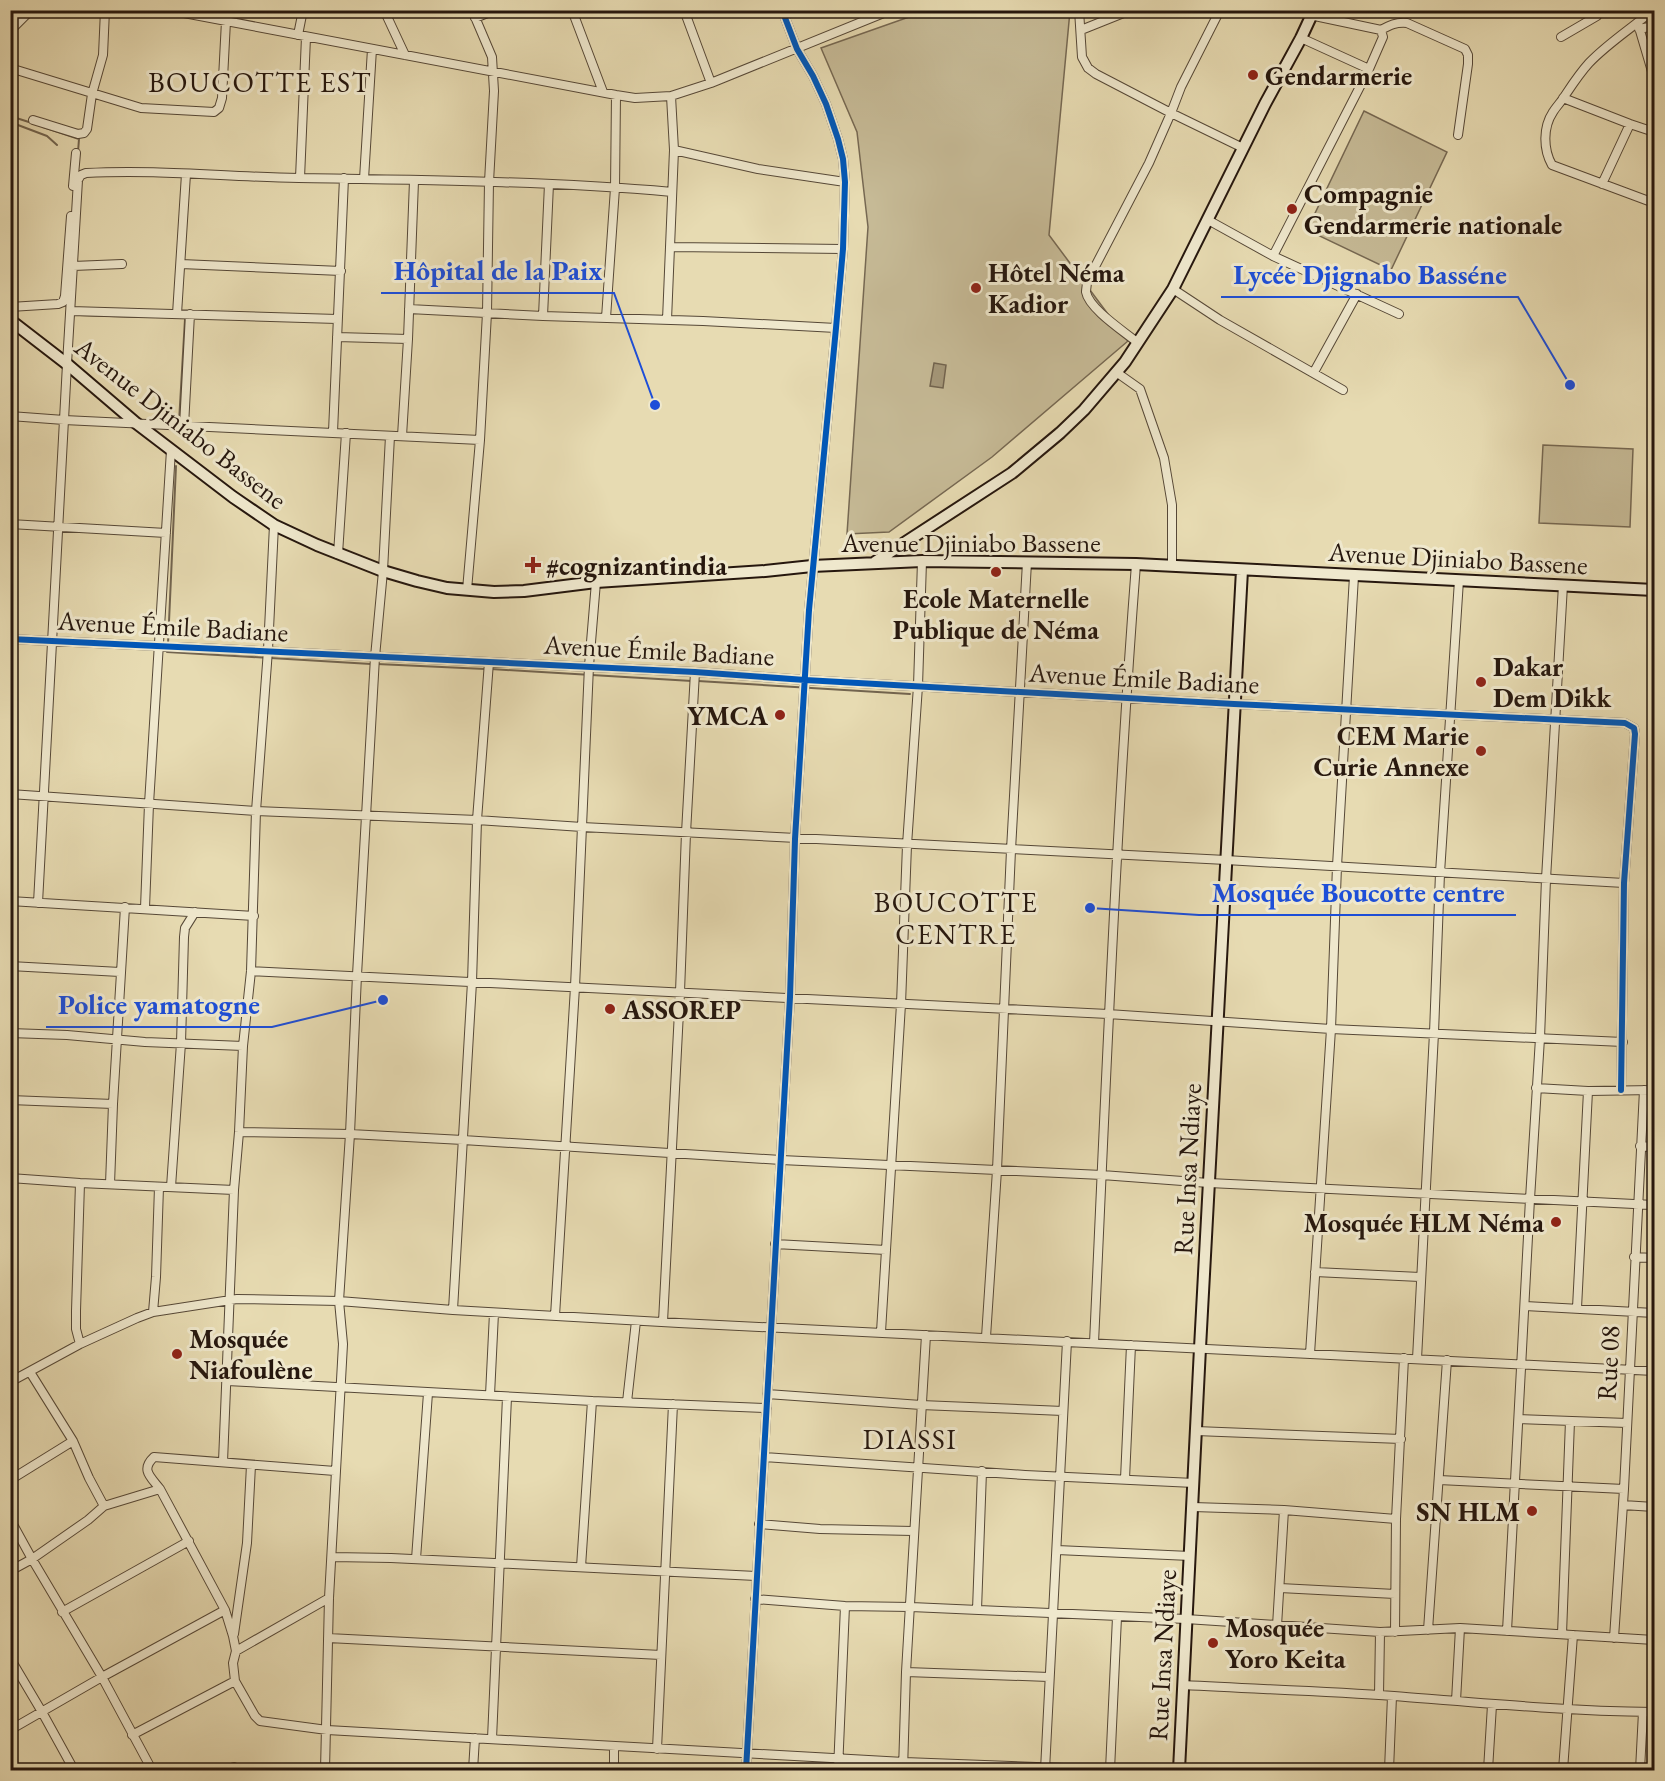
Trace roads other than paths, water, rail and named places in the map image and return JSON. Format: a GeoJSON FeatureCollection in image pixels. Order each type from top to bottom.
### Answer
{"type":"FeatureCollection","features":[{"type":"Feature","properties":{"kind":"main road"},"geometry":{"type":"LineString","coordinates":[[875,562],[1012,473],[1084,410],[1116,372],[1173,289],[1265,104],[1301,38],[1308,12]]}},
{"type":"Feature","properties":{"kind":"main road","name":"Avenue Djiniabo Bassene"},"geometry":{"type":"LineString","coordinates":[[10,320],[67,364],[136,423],[233,497],[274,525],[338,554],[383,571],[431,585],[467,590],[524,591],[596,582],[812,566],[922,561],[1136,564],[1654,590]]}},
{"type":"Feature","properties":{"kind":"main road","name":"Rue Insa Ndiaye"},"geometry":{"type":"LineString","coordinates":[[1179,1770],[1242,570]]}},
{"type":"Feature","properties":{"kind":"street"},"geometry":{"type":"LineString","coordinates":[[33,120],[78,134],[84,133],[87,129],[92,94],[103,55],[105,10]]}},
{"type":"Feature","properties":{"kind":"street"},"geometry":{"type":"LineString","coordinates":[[168,10],[635,98],[671,96],[711,83],[797,49],[878,13],[891,10]]}},
{"type":"Feature","properties":{"kind":"street"},"geometry":{"type":"LineString","coordinates":[[300,178],[303,10]]}},
{"type":"Feature","properties":{"kind":"street"},"geometry":{"type":"LineString","coordinates":[[384,10],[405,55]]}},
{"type":"Feature","properties":{"kind":"street"},"geometry":{"type":"LineString","coordinates":[[467,590],[480,440],[487,313],[493,72],[489,48],[474,14],[495,10]]}},
{"type":"Feature","properties":{"kind":"street"},"geometry":{"type":"LineString","coordinates":[[572,10],[603,92]]}},
{"type":"Feature","properties":{"kind":"street"},"geometry":{"type":"LineString","coordinates":[[684,10],[711,83]]}},
{"type":"Feature","properties":{"kind":"street"},"geometry":{"type":"LineString","coordinates":[[746,1770],[790,997],[795,839],[812,566],[843,249],[845,182],[838,138],[826,104],[797,49],[782,10]]}},
{"type":"Feature","properties":{"kind":"street"},"geometry":{"type":"LineString","coordinates":[[1079,10],[1082,57],[1088,68],[1171,113],[1243,148]]}},
{"type":"Feature","properties":{"kind":"street"},"geometry":{"type":"LineString","coordinates":[[1081,30],[1131,10]]}},
{"type":"Feature","properties":{"kind":"street"},"geometry":{"type":"LineString","coordinates":[[1138,343],[1090,301],[1086,292],[1087,282],[1149,163],[1181,87],[1220,10]]}},
{"type":"Feature","properties":{"kind":"street"},"geometry":{"type":"LineString","coordinates":[[1561,37],[1597,16],[1600,10]]}},
{"type":"Feature","properties":{"kind":"street"},"geometry":{"type":"LineString","coordinates":[[1653,10],[1639,26],[1610,44],[1577,77],[1552,113],[1545,141],[1546,152],[1552,165],[1654,203]]}},
{"type":"Feature","properties":{"kind":"street"},"geometry":{"type":"LineString","coordinates":[[10,32],[28,11]]}},
{"type":"Feature","properties":{"kind":"street"},"geometry":{"type":"LineString","coordinates":[[1308,12],[1381,30],[1392,24],[1407,23],[1465,49],[1468,64],[1458,135]]}},
{"type":"Feature","properties":{"kind":"street"},"geometry":{"type":"LineString","coordinates":[[10,68],[141,108],[214,112],[219,108],[222,98],[226,21]]}},
{"type":"Feature","properties":{"kind":"street"},"geometry":{"type":"LineString","coordinates":[[1639,26],[1654,26]]}},
{"type":"Feature","properties":{"kind":"street"},"geometry":{"type":"LineString","coordinates":[[1639,26],[1654,78]]}},
{"type":"Feature","properties":{"kind":"street"},"geometry":{"type":"LineString","coordinates":[[1273,255],[1368,69],[1383,37],[1381,30]]}},
{"type":"Feature","properties":{"kind":"street"},"geometry":{"type":"LineString","coordinates":[[1301,38],[1368,69]]}},
{"type":"Feature","properties":{"kind":"street"},"geometry":{"type":"LineString","coordinates":[[363,179],[372,49]]}},
{"type":"Feature","properties":{"kind":"street"},"geometry":{"type":"LineString","coordinates":[[606,318],[615,188],[616,95]]}},
{"type":"Feature","properties":{"kind":"street"},"geometry":{"type":"LineString","coordinates":[[667,320],[674,150],[671,96]]}},
{"type":"Feature","properties":{"kind":"street"},"geometry":{"type":"LineString","coordinates":[[1563,99],[1654,132]]}},
{"type":"Feature","properties":{"kind":"street"},"geometry":{"type":"LineString","coordinates":[[1602,184],[1630,124]]}},
{"type":"Feature","properties":{"kind":"street"},"geometry":{"type":"LineString","coordinates":[[674,150],[758,169],[845,182]]}},
{"type":"Feature","properties":{"kind":"street"},"geometry":{"type":"LineString","coordinates":[[10,307],[63,302],[76,153]]}},
{"type":"Feature","properties":{"kind":"street"},"geometry":{"type":"LineString","coordinates":[[38,903],[67,364],[78,180],[81,176],[86,173],[126,171],[549,184],[672,192]]}},
{"type":"Feature","properties":{"kind":"street"},"geometry":{"type":"LineString","coordinates":[[177,314],[186,174]]}},
{"type":"Feature","properties":{"kind":"street"},"geometry":{"type":"LineString","coordinates":[[333,432],[344,178]]}},
{"type":"Feature","properties":{"kind":"street"},"geometry":{"type":"LineString","coordinates":[[402,436],[414,181]]}},
{"type":"Feature","properties":{"kind":"street"},"geometry":{"type":"LineString","coordinates":[[543,316],[549,184]]}},
{"type":"Feature","properties":{"kind":"street"},"geometry":{"type":"LineString","coordinates":[[1208,220],[1273,255],[1399,314]]}},
{"type":"Feature","properties":{"kind":"street"},"geometry":{"type":"LineString","coordinates":[[670,247],[843,249]]}},
{"type":"Feature","properties":{"kind":"street"},"geometry":{"type":"LineString","coordinates":[[73,266],[122,264]]}},
{"type":"Feature","properties":{"kind":"street"},"geometry":{"type":"LineString","coordinates":[[181,264],[341,271]]}},
{"type":"Feature","properties":{"kind":"street"},"geometry":{"type":"LineString","coordinates":[[1173,289],[1220,320],[1343,390]]}},
{"type":"Feature","properties":{"kind":"street"},"geometry":{"type":"LineString","coordinates":[[1314,372],[1357,294]]}},
{"type":"Feature","properties":{"kind":"street"},"geometry":{"type":"LineString","coordinates":[[409,309],[836,328]]}},
{"type":"Feature","properties":{"kind":"street"},"geometry":{"type":"LineString","coordinates":[[71,311],[337,319]]}},
{"type":"Feature","properties":{"kind":"street"},"geometry":{"type":"LineString","coordinates":[[184,426],[190,314]]}},
{"type":"Feature","properties":{"kind":"street"},"geometry":{"type":"LineString","coordinates":[[337,337],[408,339]]}},
{"type":"Feature","properties":{"kind":"street"},"geometry":{"type":"LineString","coordinates":[[1116,372],[1140,389],[1164,458],[1172,505],[1172,566]]}},
{"type":"Feature","properties":{"kind":"street"},"geometry":{"type":"LineString","coordinates":[[10,416],[480,440]]}},
{"type":"Feature","properties":{"kind":"street"},"geometry":{"type":"LineString","coordinates":[[338,554],[346,433]]}},
{"type":"Feature","properties":{"kind":"street"},"geometry":{"type":"LineString","coordinates":[[325,1770],[329,1598],[343,1344],[339,1301],[375,657],[383,571],[390,436]]}},
{"type":"Feature","properties":{"kind":"street"},"geometry":{"type":"LineString","coordinates":[[145,908],[149,804],[171,450]]}},
{"type":"Feature","properties":{"kind":"street"},"geometry":{"type":"LineString","coordinates":[[10,524],[166,533]]}},
{"type":"Feature","properties":{"kind":"street"},"geometry":{"type":"LineString","coordinates":[[223,1462],[234,1190],[243,1047],[251,970],[256,811],[268,650],[274,525]]}},
{"type":"Feature","properties":{"kind":"street"},"geometry":{"type":"LineString","coordinates":[[881,1332],[901,1004],[907,845],[918,686],[922,561]]}},
{"type":"Feature","properties":{"kind":"street"},"geometry":{"type":"LineString","coordinates":[[986,1337],[997,1170],[1011,850],[1028,562]]}},
{"type":"Feature","properties":{"kind":"street"},"geometry":{"type":"LineString","coordinates":[[1094,1343],[1116,855],[1136,564]]}},
{"type":"Feature","properties":{"kind":"street"},"geometry":{"type":"LineString","coordinates":[[1310,1354],[1331,1029],[1337,866],[1354,576]]}},
{"type":"Feature","properties":{"kind":"street"},"geometry":{"type":"LineString","coordinates":[[1417,1359],[1440,873],[1459,580]]}},
{"type":"Feature","properties":{"kind":"street"},"geometry":{"type":"LineString","coordinates":[[555,1316],[575,987],[589,666],[596,582]]}},
{"type":"Feature","properties":{"kind":"street"},"geometry":{"type":"LineString","coordinates":[[1507,1631],[1563,585]]}},
{"type":"Feature","properties":{"kind":"street","name":"Avenue Émile Badiane"},"geometry":{"type":"LineString","coordinates":[[10,639],[589,666],[1234,704],[1625,723],[1634,728],[1635,734],[1624,883]]}},
{"type":"Feature","properties":{"kind":"street"},"geometry":{"type":"LineString","coordinates":[[453,1310],[472,982],[477,820],[489,662]]}},
{"type":"Feature","properties":{"kind":"street"},"geometry":{"type":"LineString","coordinates":[[663,1322],[695,672]]}},
{"type":"Feature","properties":{"kind":"street"},"geometry":{"type":"LineString","coordinates":[[10,794],[256,811],[477,820],[1624,883],[1621,1090]]}},
{"type":"Feature","properties":{"kind":"street"},"geometry":{"type":"LineString","coordinates":[[10,901],[254,916]]}},
{"type":"Feature","properties":{"kind":"street"},"geometry":{"type":"LineString","coordinates":[[110,1184],[112,1104],[118,1039],[124,907]]}},
{"type":"Feature","properties":{"kind":"street"},"geometry":{"type":"LineString","coordinates":[[171,1187],[181,1043],[184,937],[185,928],[195,912]]}},
{"type":"Feature","properties":{"kind":"street"},"geometry":{"type":"LineString","coordinates":[[10,966],[120,972]]}},
{"type":"Feature","properties":{"kind":"street"},"geometry":{"type":"LineString","coordinates":[[251,970],[1108,1014],[1331,1029],[1623,1042]]}},
{"type":"Feature","properties":{"kind":"street"},"geometry":{"type":"LineString","coordinates":[[10,1033],[243,1047]]}},
{"type":"Feature","properties":{"kind":"street"},"geometry":{"type":"LineString","coordinates":[[1536,1088],[1654,1090]]}},
{"type":"Feature","properties":{"kind":"street"},"geometry":{"type":"LineString","coordinates":[[1577,1308],[1588,1090]]}},
{"type":"Feature","properties":{"kind":"street","name":"Rue 08"},"geometry":{"type":"LineString","coordinates":[[1614,1638],[1624,1489],[1644,1090]]}},
{"type":"Feature","properties":{"kind":"street"},"geometry":{"type":"LineString","coordinates":[[10,1100],[112,1104]]}},
{"type":"Feature","properties":{"kind":"street"},"geometry":{"type":"LineString","coordinates":[[239,1132],[350,1134],[781,1160],[1654,1205]]}},
{"type":"Feature","properties":{"kind":"street"},"geometry":{"type":"LineString","coordinates":[[1640,1146],[1654,1147]]}},
{"type":"Feature","properties":{"kind":"street"},"geometry":{"type":"LineString","coordinates":[[10,1178],[234,1190]]}},
{"type":"Feature","properties":{"kind":"street"},"geometry":{"type":"LineString","coordinates":[[80,1183],[76,1311],[76,1329],[80,1344]]}},
{"type":"Feature","properties":{"kind":"street"},"geometry":{"type":"LineString","coordinates":[[153,1312],[159,1186]]}},
{"type":"Feature","properties":{"kind":"street"},"geometry":{"type":"LineString","coordinates":[[775,1244],[886,1250]]}},
{"type":"Feature","properties":{"kind":"street"},"geometry":{"type":"LineString","coordinates":[[1635,1257],[1654,1258]]}},
{"type":"Feature","properties":{"kind":"street"},"geometry":{"type":"LineString","coordinates":[[1315,1272],[1420,1277]]}},
{"type":"Feature","properties":{"kind":"street"},"geometry":{"type":"LineString","coordinates":[[10,1382],[80,1344],[153,1312],[230,1300],[339,1301],[636,1321],[1654,1371]]}},
{"type":"Feature","properties":{"kind":"street"},"geometry":{"type":"LineString","coordinates":[[1525,1306],[1654,1313]]}},
{"type":"Feature","properties":{"kind":"street"},"geometry":{"type":"LineString","coordinates":[[490,1395],[494,1313]]}},
{"type":"Feature","properties":{"kind":"street"},"geometry":{"type":"LineString","coordinates":[[627,1402],[636,1321]]}},
{"type":"Feature","properties":{"kind":"street"},"geometry":{"type":"LineString","coordinates":[[903,1766],[913,1532],[926,1335]]}},
{"type":"Feature","properties":{"kind":"street"},"geometry":{"type":"LineString","coordinates":[[1045,1769],[1067,1341]]}},
{"type":"Feature","properties":{"kind":"street"},"geometry":{"type":"LineString","coordinates":[[1125,1479],[1131,1345]]}},
{"type":"Feature","properties":{"kind":"street"},"geometry":{"type":"LineString","coordinates":[[1395,1632],[1396,1520],[1404,1358]]}},
{"type":"Feature","properties":{"kind":"street"},"geometry":{"type":"LineString","coordinates":[[1428,1630],[1446,1360]]}},
{"type":"Feature","properties":{"kind":"street"},"geometry":{"type":"LineString","coordinates":[[30,1372],[73,1441],[104,1506]]}},
{"type":"Feature","properties":{"kind":"street"},"geometry":{"type":"LineString","coordinates":[[227,1382],[767,1408]]}},
{"type":"Feature","properties":{"kind":"street"},"geometry":{"type":"LineString","coordinates":[[416,1559],[428,1393]]}},
{"type":"Feature","properties":{"kind":"street"},"geometry":{"type":"LineString","coordinates":[[767,1394],[921,1405],[1063,1411]]}},
{"type":"Feature","properties":{"kind":"street"},"geometry":{"type":"LineString","coordinates":[[492,1739],[507,1397]]}},
{"type":"Feature","properties":{"kind":"street"},"geometry":{"type":"LineString","coordinates":[[581,1567],[592,1401]]}},
{"type":"Feature","properties":{"kind":"street"},"geometry":{"type":"LineString","coordinates":[[657,1749],[673,1404]]}},
{"type":"Feature","properties":{"kind":"street"},"geometry":{"type":"LineString","coordinates":[[1519,1419],[1627,1423]]}},
{"type":"Feature","properties":{"kind":"street"},"geometry":{"type":"LineString","coordinates":[[1562,1634],[1570,1421]]}},
{"type":"Feature","properties":{"kind":"street"},"geometry":{"type":"LineString","coordinates":[[1196,1431],[1401,1439]]}},
{"type":"Feature","properties":{"kind":"street"},"geometry":{"type":"LineString","coordinates":[[10,1480],[73,1441]]}},
{"type":"Feature","properties":{"kind":"street"},"geometry":{"type":"LineString","coordinates":[[335,1471],[154,1457],[146,1468],[189,1540],[225,1610],[236,1651],[233,1663],[235,1681],[260,1721],[327,1730],[839,1759],[903,1766],[1119,1770]]}},
{"type":"Feature","properties":{"kind":"street"},"geometry":{"type":"LineString","coordinates":[[764,1457],[1060,1477],[1194,1483]]}},
{"type":"Feature","properties":{"kind":"street"},"geometry":{"type":"LineString","coordinates":[[233,1636],[247,1543],[251,1465]]}},
{"type":"Feature","properties":{"kind":"street"},"geometry":{"type":"LineString","coordinates":[[977,1610],[982,1471]]}},
{"type":"Feature","properties":{"kind":"street"},"geometry":{"type":"LineString","coordinates":[[1439,1480],[1624,1489]]}},
{"type":"Feature","properties":{"kind":"street"},"geometry":{"type":"LineString","coordinates":[[10,1570],[32,1559],[104,1506],[160,1490]]}},
{"type":"Feature","properties":{"kind":"street"},"geometry":{"type":"LineString","coordinates":[[1623,1505],[1654,1507]]}},
{"type":"Feature","properties":{"kind":"street"},"geometry":{"type":"LineString","coordinates":[[1193,1507],[1284,1510],[1396,1520]]}},
{"type":"Feature","properties":{"kind":"street"},"geometry":{"type":"LineString","coordinates":[[1277,1626],[1284,1510]]}},
{"type":"Feature","properties":{"kind":"street"},"geometry":{"type":"LineString","coordinates":[[10,1519],[62,1612],[102,1677],[152,1770]]}},
{"type":"Feature","properties":{"kind":"street"},"geometry":{"type":"LineString","coordinates":[[759,1524],[820,1529],[913,1532]]}},
{"type":"Feature","properties":{"kind":"street"},"geometry":{"type":"LineString","coordinates":[[62,1612],[189,1540]]}},
{"type":"Feature","properties":{"kind":"street"},"geometry":{"type":"LineString","coordinates":[[1057,1550],[1190,1556]]}},
{"type":"Feature","properties":{"kind":"street"},"geometry":{"type":"LineString","coordinates":[[332,1557],[756,1576]]}},
{"type":"Feature","properties":{"kind":"street"},"geometry":{"type":"LineString","coordinates":[[1280,1588],[1395,1594]]}},
{"type":"Feature","properties":{"kind":"street"},"geometry":{"type":"LineString","coordinates":[[236,1651],[329,1598]]}},
{"type":"Feature","properties":{"kind":"street"},"geometry":{"type":"LineString","coordinates":[[755,1599],[845,1606],[1186,1619],[1380,1632],[1460,1628],[1654,1640]]}},
{"type":"Feature","properties":{"kind":"street"},"geometry":{"type":"LineString","coordinates":[[838,1770],[845,1606]]}},
{"type":"Feature","properties":{"kind":"street"},"geometry":{"type":"LineString","coordinates":[[10,1730],[225,1610]]}},
{"type":"Feature","properties":{"kind":"street"},"geometry":{"type":"LineString","coordinates":[[1110,1770],[1117,1617]]}},
{"type":"Feature","properties":{"kind":"street"},"geometry":{"type":"LineString","coordinates":[[1456,1701],[1460,1628]]}},
{"type":"Feature","properties":{"kind":"street"},"geometry":{"type":"LineString","coordinates":[[1379,1695],[1380,1632]]}},
{"type":"Feature","properties":{"kind":"street"},"geometry":{"type":"LineString","coordinates":[[1563,1770],[1572,1635]]}},
{"type":"Feature","properties":{"kind":"street"},"geometry":{"type":"LineString","coordinates":[[328,1638],[661,1655]]}},
{"type":"Feature","properties":{"kind":"street"},"geometry":{"type":"LineString","coordinates":[[10,1658],[74,1770]]}},
{"type":"Feature","properties":{"kind":"street"},"geometry":{"type":"LineString","coordinates":[[906,1672],[1049,1677]]}},
{"type":"Feature","properties":{"kind":"street"},"geometry":{"type":"LineString","coordinates":[[132,1735],[235,1681]]}},
{"type":"Feature","properties":{"kind":"street"},"geometry":{"type":"LineString","coordinates":[[1184,1685],[1379,1695],[1492,1706],[1654,1712]]}},
{"type":"Feature","properties":{"kind":"street"},"geometry":{"type":"LineString","coordinates":[[1389,1770],[1392,1696]]}},
{"type":"Feature","properties":{"kind":"street"},"geometry":{"type":"LineString","coordinates":[[1488,1770],[1492,1706]]}},
{"type":"Feature","properties":{"kind":"street"},"geometry":{"type":"LineString","coordinates":[[1640,1770],[1643,1712]]}},
{"type":"Feature","properties":{"kind":"street"},"geometry":{"type":"LineString","coordinates":[[473,1770],[475,1738]]}},
{"type":"Feature","properties":{"kind":"street"},"geometry":{"type":"LineString","coordinates":[[614,1747],[614,1770]]}},
{"type":"Feature","properties":{"kind":"waterway"},"geometry":{"type":"LineString","coordinates":[[10,116],[32,123]]}},
{"type":"Feature","properties":{"kind":"waterway"},"geometry":{"type":"LineString","coordinates":[[10,122],[47,136],[57,145]]}},
{"type":"Feature","properties":{"kind":"waterway"},"geometry":{"type":"LineString","coordinates":[[43,127],[79,139],[78,152]]}},
{"type":"Feature","properties":{"kind":"waterway"},"geometry":{"type":"LineString","coordinates":[[80,315],[138,317]]}},
{"type":"Feature","properties":{"kind":"waterway"},"geometry":{"type":"LineString","coordinates":[[179,422],[185,319]]}},
{"type":"Feature","properties":{"kind":"waterway"},"geometry":{"type":"LineString","coordinates":[[168,644],[176,466]]}},
{"type":"Feature","properties":{"kind":"waterway"},"geometry":{"type":"LineString","coordinates":[[167,649],[167,652],[371,664]]}},
{"type":"Feature","properties":{"kind":"waterway"},"geometry":{"type":"LineString","coordinates":[[377,664],[485,669]]}},
{"type":"Feature","properties":{"kind":"waterway"},"geometry":{"type":"LineString","coordinates":[[491,669],[692,681]]}},
{"type":"Feature","properties":{"kind":"waterway"},"geometry":{"type":"LineString","coordinates":[[698,681],[910,694]]}},
{"type":"Feature","properties":{"kind":"place","name":"Gendarmerie"},"geometry":{"type":"Point","coordinates":[1253,75]}},
{"type":"Feature","properties":{"kind":"place","name":"Compagnie Gendarmerie nationale"},"geometry":{"type":"Point","coordinates":[1292,209]}},
{"type":"Feature","properties":{"kind":"place","name":"Hôtel Néma Kadior"},"geometry":{"type":"Point","coordinates":[976,288]}},
{"type":"Feature","properties":{"kind":"place","name":"Lycée Djignabo Basséne"},"geometry":{"type":"Point","coordinates":[1570,385]}},
{"type":"Feature","properties":{"kind":"place","name":"Hôpital de la Paix"},"geometry":{"type":"Point","coordinates":[655,405]}},
{"type":"Feature","properties":{"kind":"place","name":"#cognizantindia"},"geometry":{"type":"Point","coordinates":[533,565]}},
{"type":"Feature","properties":{"kind":"place","name":"Ecole Maternelle Publique de Néma"},"geometry":{"type":"Point","coordinates":[996,572]}},
{"type":"Feature","properties":{"kind":"place","name":"Dakar Dem Dikk"},"geometry":{"type":"Point","coordinates":[1481,682]}},
{"type":"Feature","properties":{"kind":"place","name":"YMCA"},"geometry":{"type":"Point","coordinates":[780,715]}},
{"type":"Feature","properties":{"kind":"place","name":"CEM Marie Curie Annexe"},"geometry":{"type":"Point","coordinates":[1481,751]}},
{"type":"Feature","properties":{"kind":"place","name":"Mosquée Boucotte centre"},"geometry":{"type":"Point","coordinates":[1090,908]}},
{"type":"Feature","properties":{"kind":"place","name":"Police yamatogne"},"geometry":{"type":"Point","coordinates":[383,1000]}},
{"type":"Feature","properties":{"kind":"place","name":"ASSOREP"},"geometry":{"type":"Point","coordinates":[610,1009]}},
{"type":"Feature","properties":{"kind":"place","name":"Mosquée HLM Néma"},"geometry":{"type":"Point","coordinates":[1556,1222]}},
{"type":"Feature","properties":{"kind":"place","name":"Mosquée Niafoulène"},"geometry":{"type":"Point","coordinates":[177,1354]}},
{"type":"Feature","properties":{"kind":"place","name":"SN HLM"},"geometry":{"type":"Point","coordinates":[1532,1511]}},
{"type":"Feature","properties":{"kind":"place","name":"Mosquée Yoro Keita"},"geometry":{"type":"Point","coordinates":[1213,1643]}},
{"type":"Feature","properties":{"kind":"district","name":"BOUCOTTE EST"},"geometry":{"type":"Point","coordinates":[260,82]}},
{"type":"Feature","properties":{"kind":"district","name":"BOUCOTTE CENTRE"},"geometry":{"type":"Point","coordinates":[956,918]}},
{"type":"Feature","properties":{"kind":"district","name":"DIASSI"},"geometry":{"type":"Point","coordinates":[910,1439]}}]}
